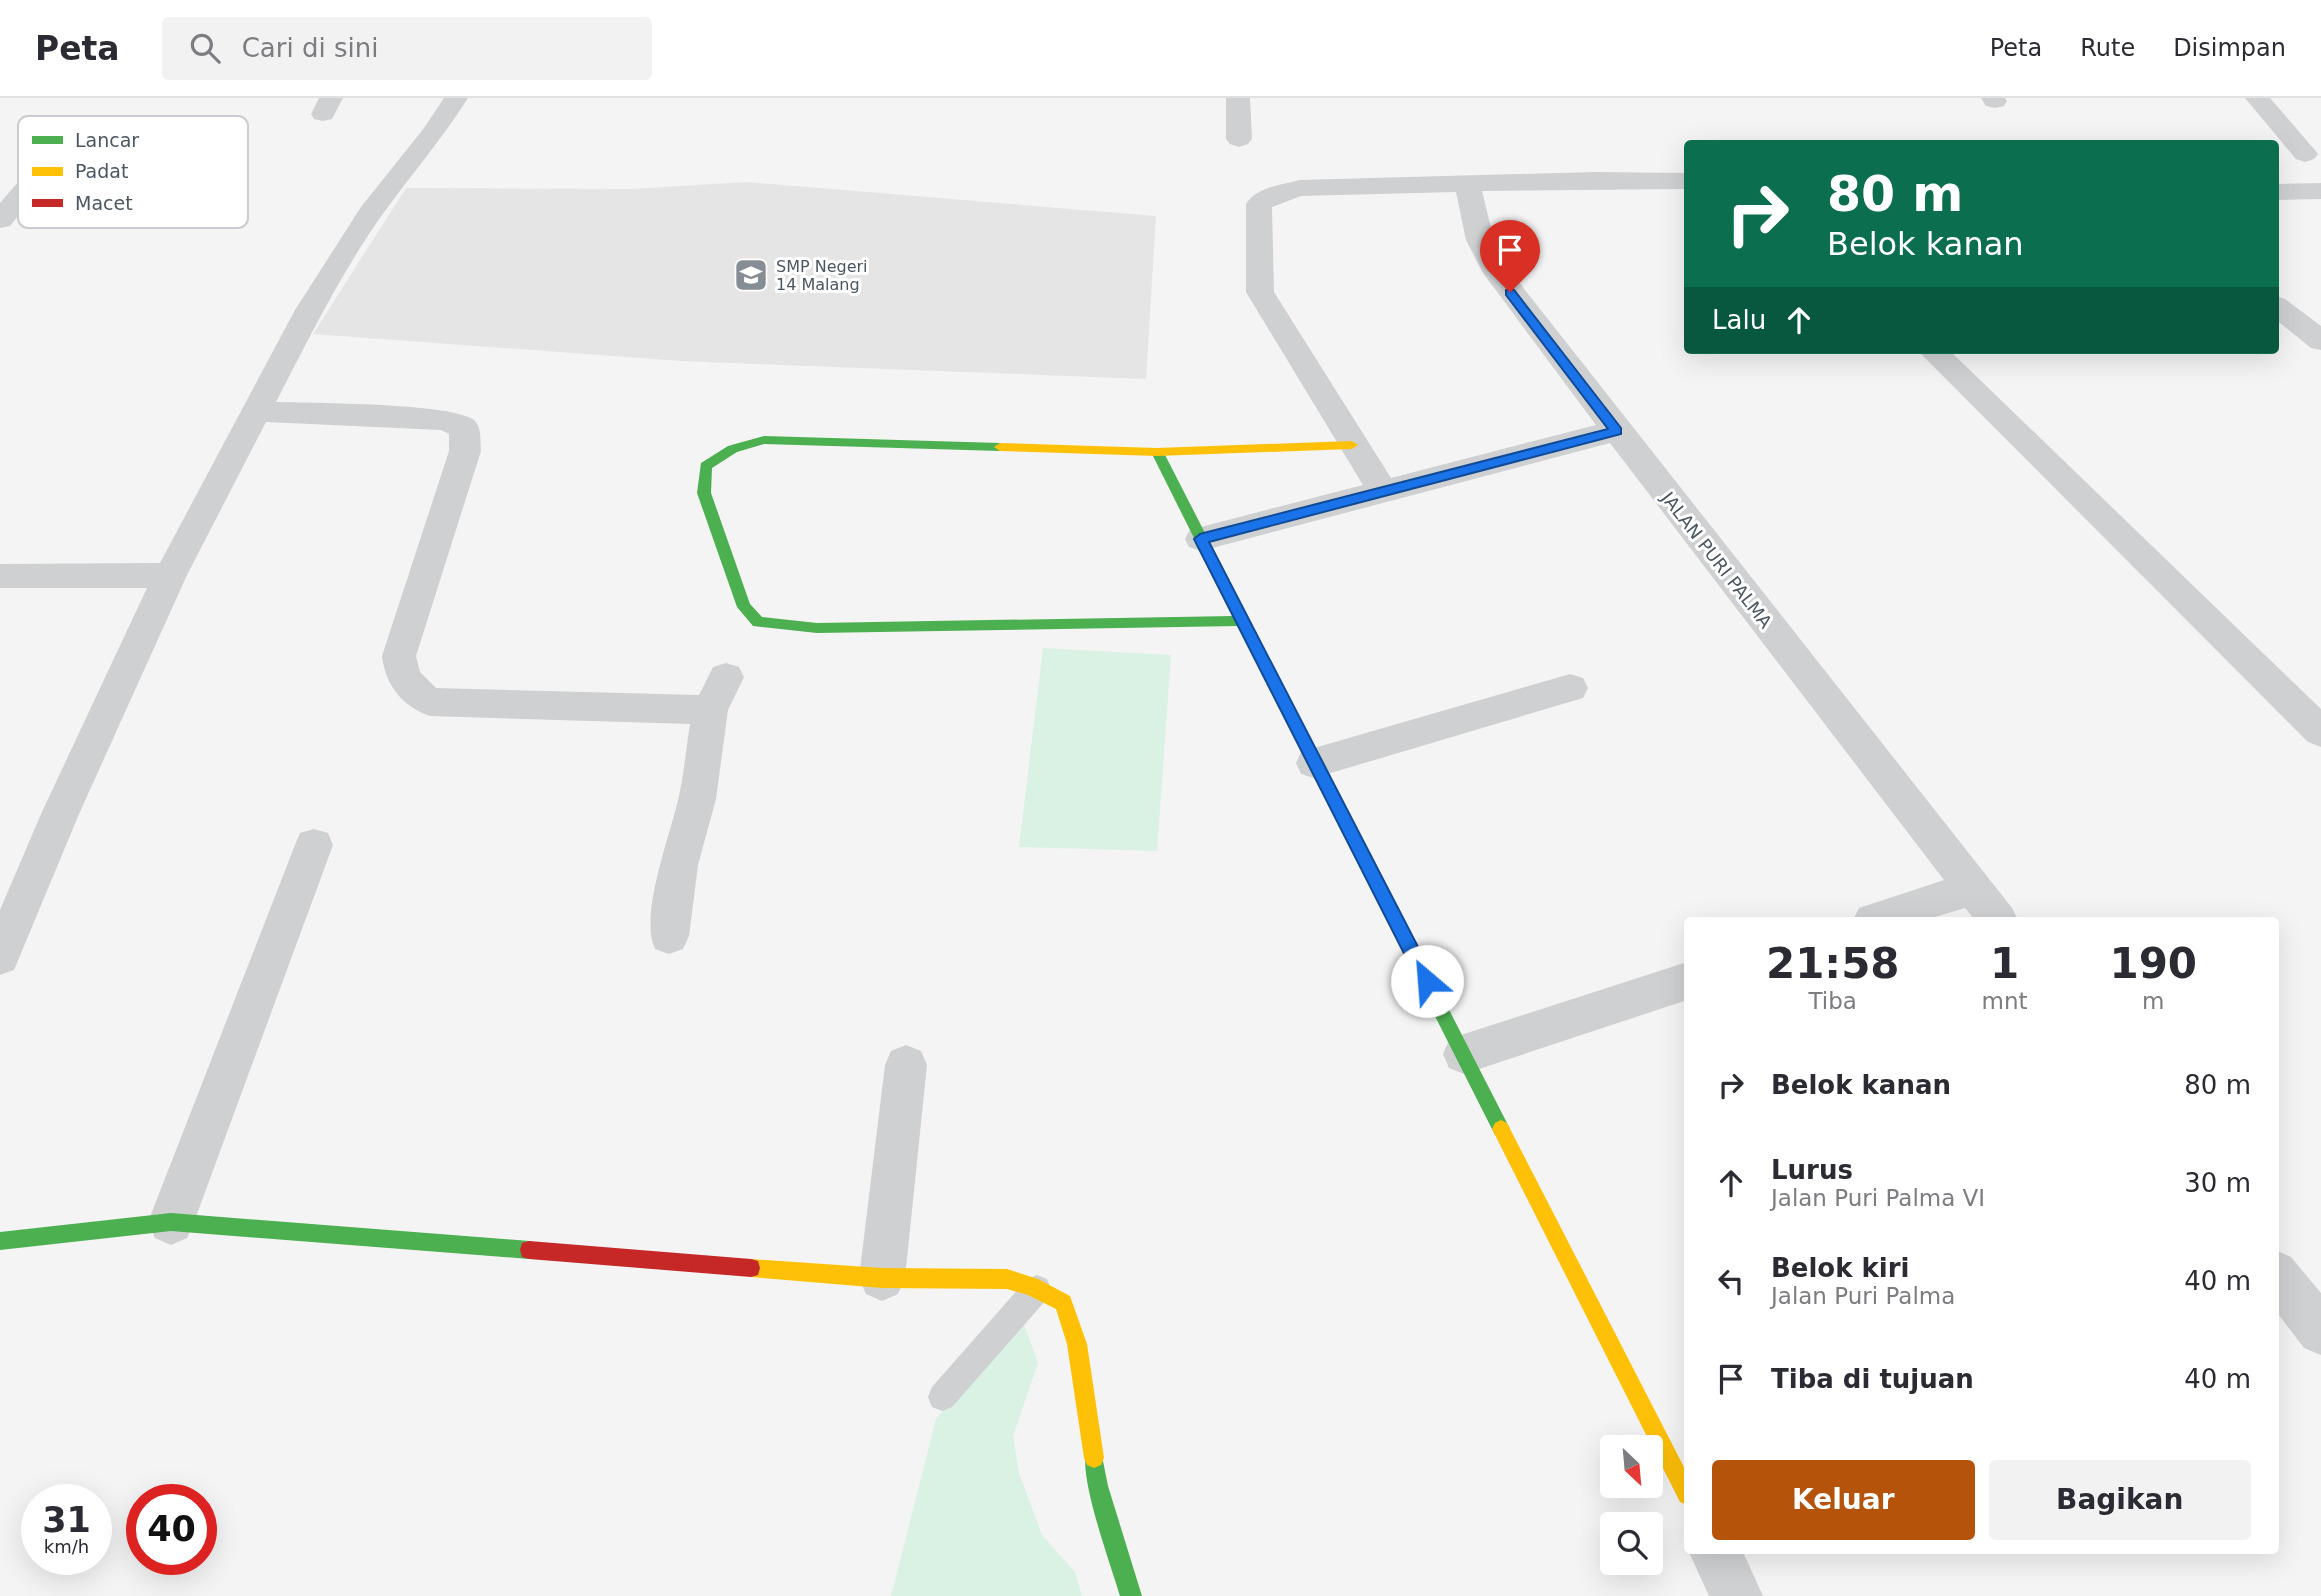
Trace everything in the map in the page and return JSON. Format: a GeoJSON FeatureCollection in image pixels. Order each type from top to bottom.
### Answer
{"type":"FeatureCollection","features":[{"type":"Feature","properties":{"kind":"street"},"geometry":{"type":"LineString","coordinates":[[0,957],[60,814],[170,576],[309,310],[363,224],[434,132],[456,98]]}},
{"type":"Feature","properties":{"kind":"street"},"geometry":{"type":"LineString","coordinates":[[1238,98],[1239,139]]}},
{"type":"Feature","properties":{"kind":"street"},"geometry":{"type":"LineString","coordinates":[[2257,98],[2305,154]]}},
{"type":"Feature","properties":{"kind":"street"},"geometry":{"type":"LineString","coordinates":[[1382,492],[1260,292],[1259,204],[1268,197],[1300,188],[1467,182],[1684,181]]}},
{"type":"Feature","properties":{"kind":"street","name":"JALAN PURI PALMA"},"geometry":{"type":"LineString","coordinates":[[1467,182],[1480,240],[1497,273],[1616,431],[1996,917]]}},
{"type":"Feature","properties":{"kind":"street"},"geometry":{"type":"LineString","coordinates":[[2279,192],[2321,191]]}},
{"type":"Feature","properties":{"kind":"street"},"geometry":{"type":"LineString","coordinates":[[0,220],[18,199]]}},
{"type":"Feature","properties":{"kind":"street"},"geometry":{"type":"LineString","coordinates":[[2279,308],[2321,341]]}},
{"type":"Feature","properties":{"kind":"street"},"geometry":{"type":"LineString","coordinates":[[1936,354],[2321,732]]}},
{"type":"Feature","properties":{"kind":"street"},"geometry":{"type":"LineString","coordinates":[[258,411],[444,420],[464,428],[465,451],[399,656],[400,669],[417,694],[430,702],[710,710]]}},
{"type":"Feature","properties":{"kind":"street"},"geometry":{"type":"LineString","coordinates":[[1200,539],[1616,431]]}},
{"type":"Feature","properties":{"kind":"street"},"geometry":{"type":"LineString","coordinates":[[1242,621],[817,628],[758,622],[744,607],[704,493],[706,466],[720,453],[738,444],[764,440],[1157,452],[1352,445]]}},
{"type":"Feature","properties":{"kind":"street"},"geometry":{"type":"LineString","coordinates":[[1157,452],[1684,1489]]}},
{"type":"Feature","properties":{"kind":"street"},"geometry":{"type":"LineString","coordinates":[[0,576],[170,576]]}},
{"type":"Feature","properties":{"kind":"street"},"geometry":{"type":"LineString","coordinates":[[669,936],[679,865],[697,799],[710,710],[726,677]]}},
{"type":"Feature","properties":{"kind":"street"},"geometry":{"type":"LineString","coordinates":[[1314,763],[1570,688]]}},
{"type":"Feature","properties":{"kind":"street"},"geometry":{"type":"LineString","coordinates":[[170,1222],[314,845]]}},
{"type":"Feature","properties":{"kind":"street"},"geometry":{"type":"LineString","coordinates":[[1882,917],[1972,888]]}},
{"type":"Feature","properties":{"kind":"street"},"geometry":{"type":"LineString","coordinates":[[1464,1054],[1684,982]]}},
{"type":"Feature","properties":{"kind":"street"},"geometry":{"type":"LineString","coordinates":[[882,1278],[906,1065]]}},
{"type":"Feature","properties":{"kind":"street"},"geometry":{"type":"LineString","coordinates":[[0,1241],[170,1222],[882,1278],[1007,1279],[1037,1289],[1063,1303],[1077,1344],[1098,1486],[1131,1596]]}},
{"type":"Feature","properties":{"kind":"street"},"geometry":{"type":"LineString","coordinates":[[2279,1278],[2321,1331]]}},
{"type":"Feature","properties":{"kind":"street"},"geometry":{"type":"LineString","coordinates":[[1716,1554],[1737,1596]]}},
{"type":"Feature","properties":{"kind":"lane"},"geometry":{"type":"LineString","coordinates":[[942,1397],[1037,1289]]}},
{"type":"Feature","properties":{"kind":"shaded area","name":"SMP Negeri 14 Malang"},"geometry":{"type":"Polygon","coordinates":[[[746,182],[1156,216],[1146,379],[681,361],[313,334],[406,188],[631,189],[746,182]]]}},
{"type":"Feature","properties":{"kind":"green space"},"geometry":{"type":"Polygon","coordinates":[[[1043,648],[1171,655],[1157,851],[1019,847],[1043,648]]]}},
{"type":"Feature","properties":{"kind":"green space"},"geometry":{"type":"Polygon","coordinates":[[[1022,1319],[1038,1363],[1013,1436],[1019,1473],[1042,1535],[1075,1572],[1082,1596],[891,1596],[936,1419],[1022,1319]]]}},
{"type":"Feature","properties":{"kind":"traffic: fast"},"geometry":{"type":"LineString","coordinates":[[1000,447],[764,440],[740,446],[719,456],[706,466],[704,493],[744,607],[758,622],[817,628],[1243,621]]}},
{"type":"Feature","properties":{"kind":"traffic: fast"},"geometry":{"type":"LineString","coordinates":[[1157,452],[1501,1129]]}},
{"type":"Feature","properties":{"kind":"traffic: fast"},"geometry":{"type":"LineString","coordinates":[[0,1241],[171,1222],[529,1250]]}},
{"type":"Feature","properties":{"kind":"traffic: fast"},"geometry":{"type":"LineString","coordinates":[[1094,1458],[1098,1486],[1131,1596]]}},
{"type":"Feature","properties":{"kind":"traffic: slow"},"geometry":{"type":"LineString","coordinates":[[1000,447],[1157,452],[1352,445]]}},
{"type":"Feature","properties":{"kind":"traffic: slow"},"geometry":{"type":"LineString","coordinates":[[1501,1129],[1684,1489]]}},
{"type":"Feature","properties":{"kind":"traffic: slow"},"geometry":{"type":"LineString","coordinates":[[751,1268],[882,1278],[1007,1279],[1031,1286],[1063,1303],[1077,1344],[1094,1458]]}},
{"type":"Feature","properties":{"kind":"traffic: jam"},"geometry":{"type":"LineString","coordinates":[[529,1250],[751,1268]]}},
{"type":"Feature","properties":{"kind":"place","name":"SMP Negeri 14 Malang"},"geometry":{"type":"Point","coordinates":[751,275]}},
{"type":"Feature","properties":{"kind":"route"},"geometry":{"type":"LineString","coordinates":[[1427,981],[1200,539],[1616,431],[1510,292]]}}]}
